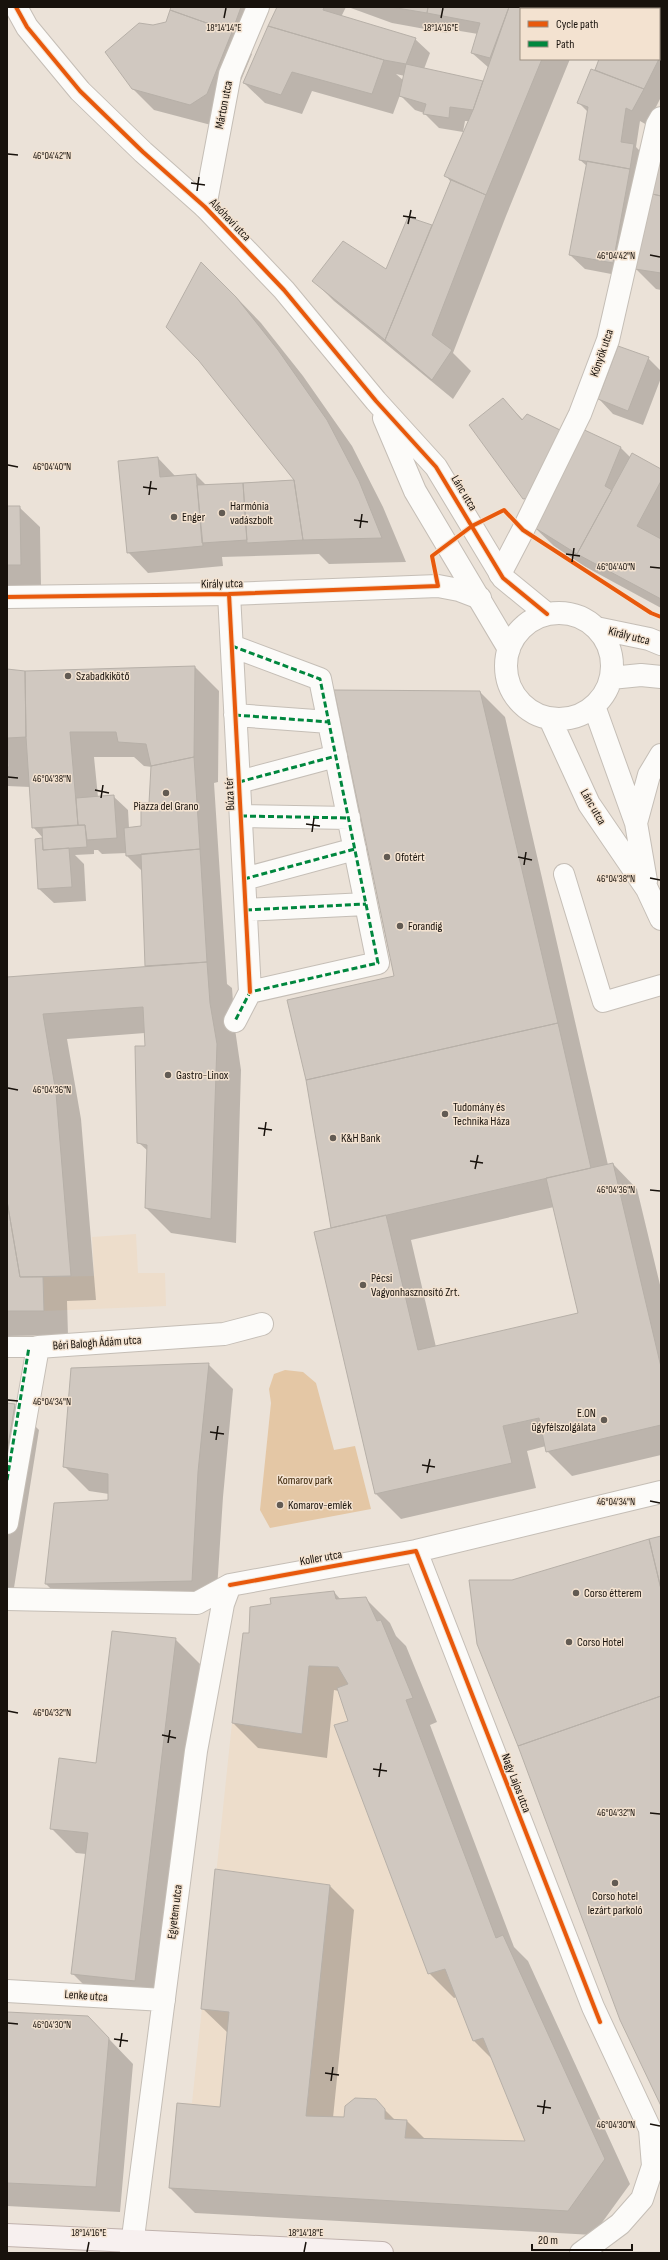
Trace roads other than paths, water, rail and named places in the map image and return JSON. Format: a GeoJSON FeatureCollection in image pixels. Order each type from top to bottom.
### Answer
{"type":"FeatureCollection","features":[{"type":"Feature","properties":{"kind":"main road"},"geometry":{"type":"LineString","coordinates":[[7,2235],[132,2247],[382,2253]]}},
{"type":"Feature","properties":{"kind":"street","name":"Alsóhavi utca"},"geometry":{"type":"LineString","coordinates":[[16,7],[27,27],[80,91],[142,152],[205,207],[284,290],[376,400]]}},
{"type":"Feature","properties":{"kind":"street","name":"Márton utca"},"geometry":{"type":"LineString","coordinates":[[205,207],[230,74],[258,7]]}},
{"type":"Feature","properties":{"kind":"street","name":"Könyök utca"},"geometry":{"type":"LineString","coordinates":[[500,574],[580,414],[608,340],[623,282],[637,208],[661,118]]}},
{"type":"Feature","properties":{"kind":"street","name":"Lánc utca"},"geometry":{"type":"LineString","coordinates":[[376,400],[436,467],[500,574],[528,601],[547,614]]}},
{"type":"Feature","properties":{"kind":"street"},"geometry":{"type":"LineString","coordinates":[[376,400],[415,491],[509,649]]}},
{"type":"Feature","properties":{"kind":"street","name":"Király utca"},"geometry":{"type":"LineString","coordinates":[[7,597],[229,594],[438,586],[459,590],[480,598]]}},
{"type":"Feature","properties":{"kind":"street","name":"Búza tér"},"geometry":{"type":"LineString","coordinates":[[229,594],[250,992]]}},
{"type":"Feature","properties":{"kind":"street"},"geometry":{"type":"LineString","coordinates":[[562,613],[576,615],[587,620],[596,628],[606,640],[612,658],[611,678],[604,694],[594,706],[580,715],[565,719],[550,719],[530,711],[516,698],[509,686],[506,667],[509,649],[518,632],[530,621],[547,614],[562,613]]}},
{"type":"Feature","properties":{"kind":"street","name":"Király utca"},"geometry":{"type":"LineString","coordinates":[[596,628],[649,639],[661,644]]}},
{"type":"Feature","properties":{"kind":"street"},"geometry":{"type":"LineString","coordinates":[[232,646],[320,679],[378,963],[250,992],[235,1021]]}},
{"type":"Feature","properties":{"kind":"street"},"geometry":{"type":"LineString","coordinates":[[611,678],[641,675],[661,677]]}},
{"type":"Feature","properties":{"kind":"street","name":"Lánc utca"},"geometry":{"type":"LineString","coordinates":[[594,706],[636,824],[647,889]]}},
{"type":"Feature","properties":{"kind":"street"},"geometry":{"type":"LineString","coordinates":[[236,715],[329,722]]}},
{"type":"Feature","properties":{"kind":"street","name":"Lánc utca"},"geometry":{"type":"LineString","coordinates":[[550,719],[589,804],[647,889],[661,919]]}},
{"type":"Feature","properties":{"kind":"street"},"geometry":{"type":"LineString","coordinates":[[239,782],[336,756]]}},
{"type":"Feature","properties":{"kind":"street"},"geometry":{"type":"LineString","coordinates":[[636,824],[649,775],[661,756]]}},
{"type":"Feature","properties":{"kind":"street"},"geometry":{"type":"LineString","coordinates":[[241,816],[349,818]]}},
{"type":"Feature","properties":{"kind":"street"},"geometry":{"type":"LineString","coordinates":[[244,879],[355,849]]}},
{"type":"Feature","properties":{"kind":"street"},"geometry":{"type":"LineString","coordinates":[[246,910],[366,904]]}},
{"type":"Feature","properties":{"kind":"street","name":"Béri Balogh Ádám utca"},"geometry":{"type":"LineString","coordinates":[[7,1523],[33,1347],[224,1334],[262,1324]]}},
{"type":"Feature","properties":{"kind":"street"},"geometry":{"type":"LineString","coordinates":[[7,1480],[33,1347]]}},
{"type":"Feature","properties":{"kind":"street","name":"Koller utca"},"geometry":{"type":"LineString","coordinates":[[7,1599],[198,1603],[230,1585],[416,1551],[661,1492]]}},
{"type":"Feature","properties":{"kind":"street","name":"Nagy Lajos utca"},"geometry":{"type":"LineString","coordinates":[[416,1551],[600,2022],[650,2129],[653,2166],[642,2199],[620,2224],[581,2253]]}},
{"type":"Feature","properties":{"kind":"street","name":"Egyetem utca"},"geometry":{"type":"LineString","coordinates":[[132,2247],[196,1751],[223,1604],[230,1585]]}},
{"type":"Feature","properties":{"kind":"street","name":"Lenke utca"},"geometry":{"type":"LineString","coordinates":[[7,1991],[164,2000]]}},
{"type":"Feature","properties":{"kind":"lane"},"geometry":{"type":"LineString","coordinates":[[564,874],[602,1002],[661,985]]}},
{"type":"Feature","properties":{"kind":"lane"},"geometry":{"type":"LineString","coordinates":[[7,1347],[33,1347]]}},
{"type":"Feature","properties":{"kind":"place","name":"Harmónia vadászbolt"},"geometry":{"type":"Point","coordinates":[222,513]}},
{"type":"Feature","properties":{"kind":"place","name":"Enger"},"geometry":{"type":"Point","coordinates":[174,517]}},
{"type":"Feature","properties":{"kind":"place","name":"Szabadkikötő"},"geometry":{"type":"Point","coordinates":[68,676]}},
{"type":"Feature","properties":{"kind":"place","name":"Piazza del Grano"},"geometry":{"type":"Point","coordinates":[166,793]}},
{"type":"Feature","properties":{"kind":"place","name":"Ofotért"},"geometry":{"type":"Point","coordinates":[387,857]}},
{"type":"Feature","properties":{"kind":"place","name":"Forandig"},"geometry":{"type":"Point","coordinates":[400,926]}},
{"type":"Feature","properties":{"kind":"place","name":"Gastro-Linox"},"geometry":{"type":"Point","coordinates":[168,1075]}},
{"type":"Feature","properties":{"kind":"place","name":"Tudomány és Technika Háza"},"geometry":{"type":"Point","coordinates":[445,1114]}},
{"type":"Feature","properties":{"kind":"place","name":"K&H Bank"},"geometry":{"type":"Point","coordinates":[333,1138]}},
{"type":"Feature","properties":{"kind":"place","name":"Pécsi Vagyonhasznosító Zrt."},"geometry":{"type":"Point","coordinates":[363,1285]}},
{"type":"Feature","properties":{"kind":"place","name":"E.ON ügyfélszolgálata"},"geometry":{"type":"Point","coordinates":[604,1420]}},
{"type":"Feature","properties":{"kind":"place","name":"Komarov-emlék"},"geometry":{"type":"Point","coordinates":[280,1505]}},
{"type":"Feature","properties":{"kind":"place","name":"Corso étterem"},"geometry":{"type":"Point","coordinates":[576,1593]}},
{"type":"Feature","properties":{"kind":"place","name":"Corso Hotel"},"geometry":{"type":"Point","coordinates":[569,1642]}},
{"type":"Feature","properties":{"kind":"place","name":"Corso hotel lezárt parkoló"},"geometry":{"type":"Point","coordinates":[615,1883]}},
{"type":"Feature","properties":{"kind":"park label","name":"Komarov park"},"geometry":{"type":"Point","coordinates":[305,1480]}}]}
